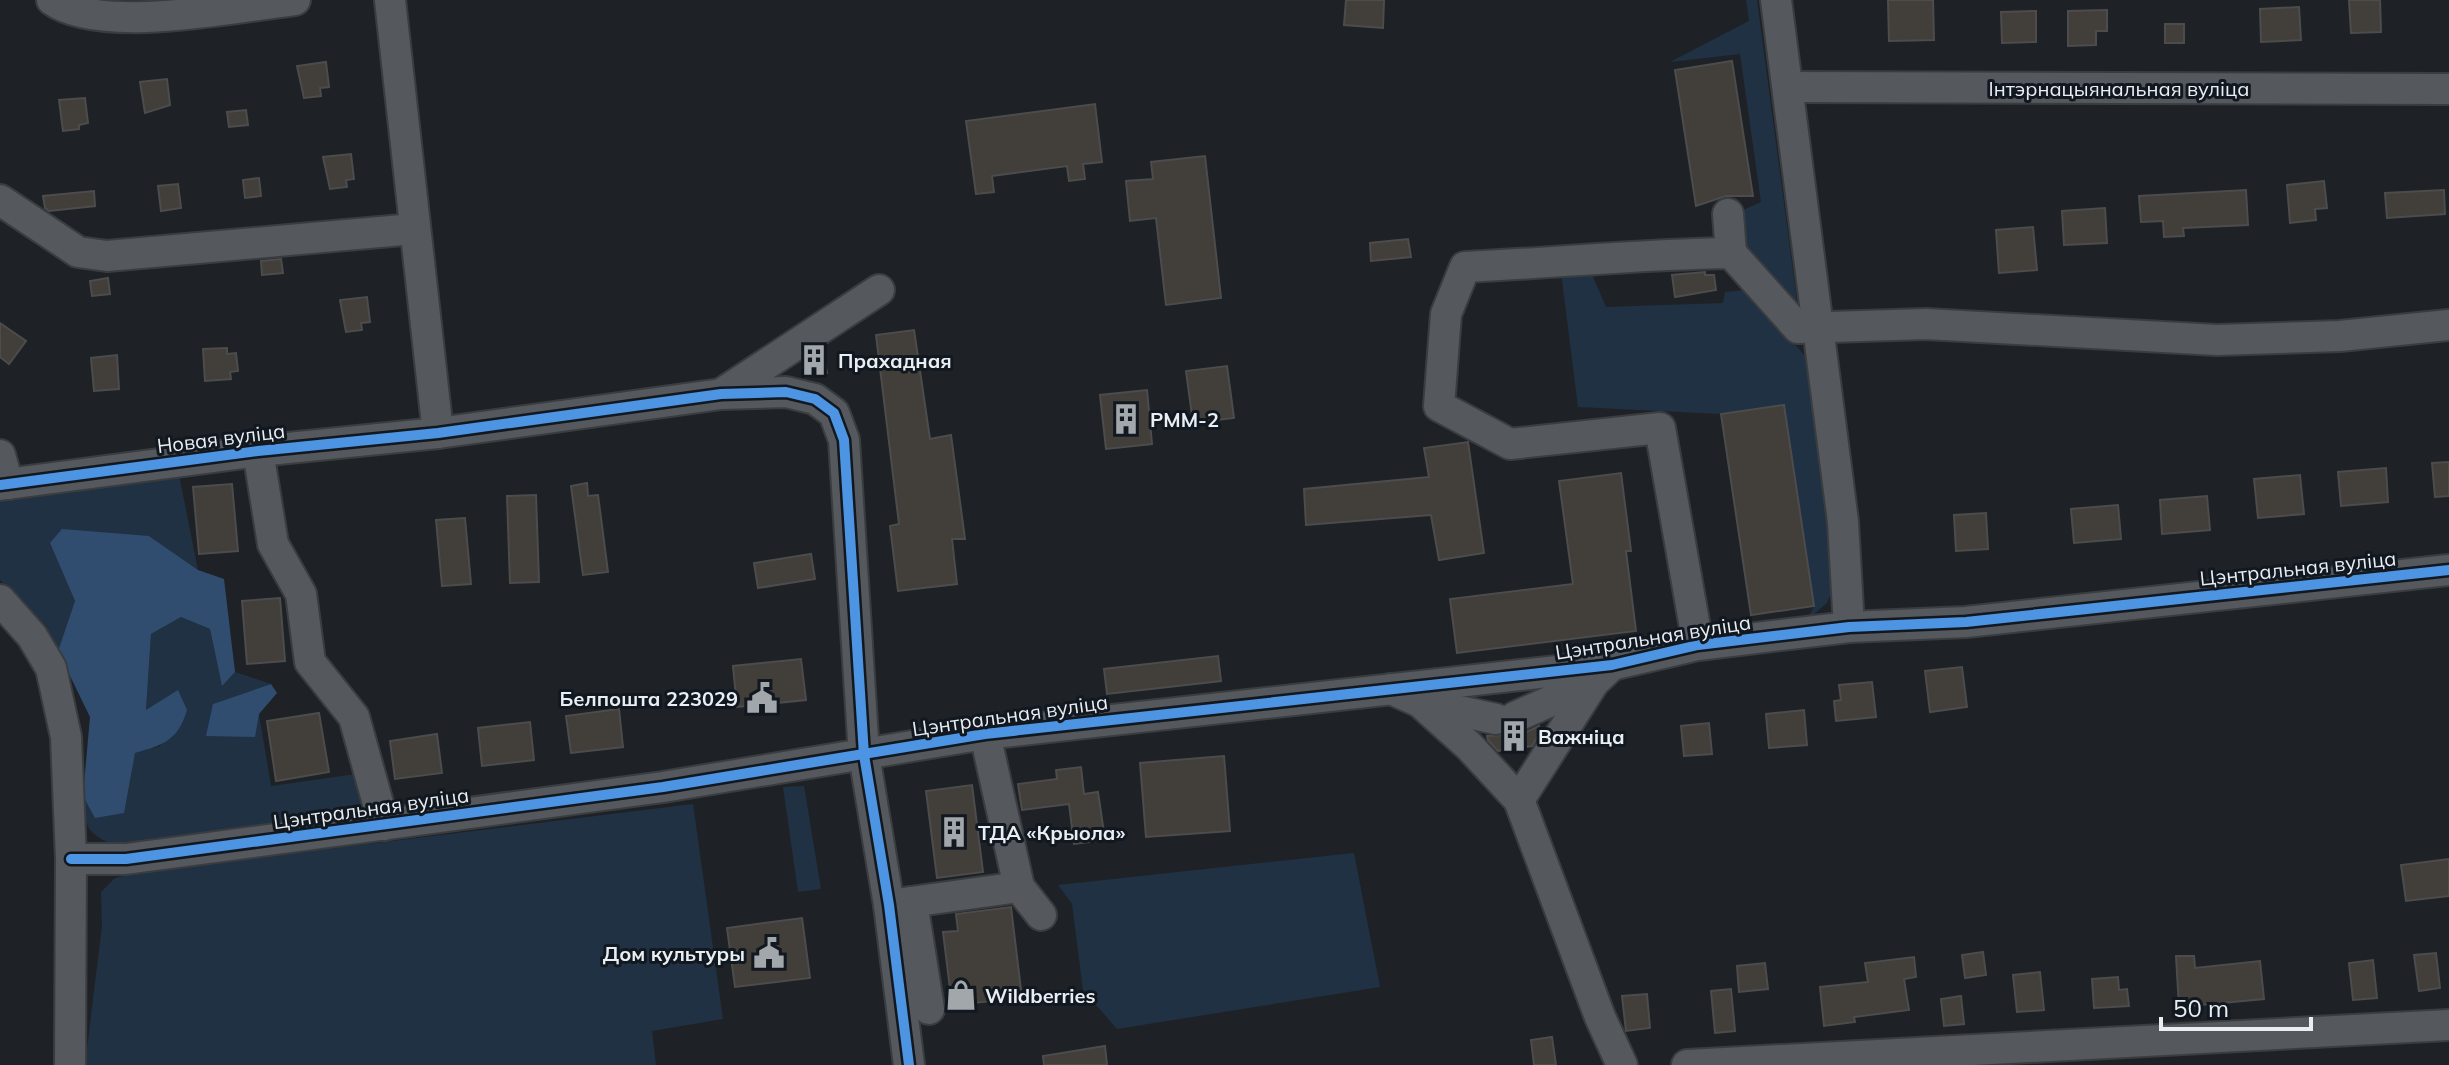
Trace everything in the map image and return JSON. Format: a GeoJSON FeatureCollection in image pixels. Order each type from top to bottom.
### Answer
{"type":"FeatureCollection","features":[{"type":"Feature","properties":{"kind":"street"},"geometry":{"type":"LineString","coordinates":[[52,0],[90,16],[148,16],[295,0]]}},
{"type":"Feature","properties":{"kind":"street"},"geometry":{"type":"LineString","coordinates":[[390,0],[438,433]]}},
{"type":"Feature","properties":{"kind":"street"},"geometry":{"type":"LineString","coordinates":[[1776,0],[1843,522],[1849,627]]}},
{"type":"Feature","properties":{"kind":"street","name":"Інтэрнацыянальная вуліца"},"geometry":{"type":"LineString","coordinates":[[1789,87],[2449,89]]}},
{"type":"Feature","properties":{"kind":"street"},"geometry":{"type":"LineString","coordinates":[[0,200],[78,252],[107,256],[414,229]]}},
{"type":"Feature","properties":{"kind":"street"},"geometry":{"type":"LineString","coordinates":[[1728,214],[1731,253],[1798,328],[1926,324],[2217,340],[2340,336],[2449,325]]}},
{"type":"Feature","properties":{"kind":"street"},"geometry":{"type":"LineString","coordinates":[[1698,645],[1660,428],[1510,444],[1439,406],[1446,314],[1465,267],[1559,263],[1626,255],[1731,253]]}},
{"type":"Feature","properties":{"kind":"street"},"geometry":{"type":"LineString","coordinates":[[721,394],[879,290]]}},
{"type":"Feature","properties":{"kind":"street","name":"Новая вуліца"},"geometry":{"type":"LineString","coordinates":[[3,475],[438,433],[721,394],[786,392],[815,399],[834,413],[844,440],[864,755]]}},
{"type":"Feature","properties":{"kind":"street"},"geometry":{"type":"LineString","coordinates":[[258,451],[273,544],[301,594],[310,662],[354,717],[384,825]]}},
{"type":"Feature","properties":{"kind":"street","name":"Цэнтральная вуліца"},"geometry":{"type":"LineString","coordinates":[[71,859],[126,859],[384,825],[864,755],[985,734],[1391,689],[1603,673],[1698,645],[1849,627],[1966,622],[2449,570]]}},
{"type":"Feature","properties":{"kind":"street"},"geometry":{"type":"LineString","coordinates":[[0,600],[32,636],[54,679],[66,737],[71,859],[70,1065]]}},
{"type":"Feature","properties":{"kind":"street"},"geometry":{"type":"LineString","coordinates":[[1391,689],[1420,702],[1505,718],[1603,673]]}},
{"type":"Feature","properties":{"kind":"street"},"geometry":{"type":"LineString","coordinates":[[1519,800],[1603,673]]}},
{"type":"Feature","properties":{"kind":"street"},"geometry":{"type":"LineString","coordinates":[[1420,702],[1469,746],[1519,800],[1595,1005],[1622,1065]]}},
{"type":"Feature","properties":{"kind":"street"},"geometry":{"type":"LineString","coordinates":[[985,734],[1019,887],[1041,915]]}},
{"type":"Feature","properties":{"kind":"street"},"geometry":{"type":"LineString","coordinates":[[864,755],[929,1009]]}},
{"type":"Feature","properties":{"kind":"street"},"geometry":{"type":"LineString","coordinates":[[901,904],[1019,887]]}},
{"type":"Feature","properties":{"kind":"street"},"geometry":{"type":"LineString","coordinates":[[901,904],[909,1065]]}},
{"type":"Feature","properties":{"kind":"street"},"geometry":{"type":"LineString","coordinates":[[1687,1065],[2449,1025]]}},
{"type":"Feature","properties":{"kind":"shaded area"},"geometry":{"type":"Polygon","coordinates":[[[1746,0],[1757,0],[1799,316],[1743,252],[1743,210],[1761,202],[1740,54],[1670,62],[1749,21],[1746,0]]]}},
{"type":"Feature","properties":{"kind":"shaded area"},"geometry":{"type":"Polygon","coordinates":[[[1590,270],[1606,307],[1723,303],[1725,292],[1746,290],[1807,358],[1835,584],[1827,603],[1808,619],[1814,606],[1784,405],[1721,414],[1578,407],[1561,272],[1590,270]]]}},
{"type":"Feature","properties":{"kind":"shaded area"},"geometry":{"type":"Polygon","coordinates":[[[179,475],[198,570],[149,536],[50,543],[75,601],[58,651],[46,626],[0,580],[0,497],[179,475]]]}},
{"type":"Feature","properties":{"kind":"shaded area"},"geometry":{"type":"Polygon","coordinates":[[[62,529],[149,536],[198,570],[224,579],[235,672],[222,686],[210,629],[181,617],[151,634],[146,710],[178,690],[187,710],[179,728],[168,740],[135,753],[124,813],[95,818],[83,796],[90,717],[58,651],[75,601],[50,543],[62,529]]]}},
{"type":"Feature","properties":{"kind":"shaded area"},"geometry":{"type":"Polygon","coordinates":[[[181,617],[210,629],[222,685],[235,672],[271,684],[213,704],[259,714],[271,786],[356,774],[361,804],[357,813],[118,847],[94,834],[87,823],[83,796],[96,818],[135,753],[161,746],[146,711],[151,634],[181,617]]]}},
{"type":"Feature","properties":{"kind":"shaded area"},"geometry":{"type":"Polygon","coordinates":[[[271,684],[277,693],[259,714],[255,737],[206,736],[213,704],[271,684]]]}},
{"type":"Feature","properties":{"kind":"shaded area"},"geometry":{"type":"Polygon","coordinates":[[[804,786],[821,889],[798,892],[783,787],[804,786]]]}},
{"type":"Feature","properties":{"kind":"shaded area"},"geometry":{"type":"Polygon","coordinates":[[[693,804],[723,1019],[652,1031],[656,1065],[85,1065],[102,926],[101,892],[115,878],[139,872],[693,804]]]}},
{"type":"Feature","properties":{"kind":"shaded area"},"geometry":{"type":"Polygon","coordinates":[[[1354,853],[1380,987],[1117,1029],[1083,990],[1072,904],[1058,885],[1354,853]]]}},
{"type":"Feature","properties":{"kind":"building"},"geometry":{"type":"Polygon","coordinates":[[[1346,0],[1384,0],[1383,28],[1344,25],[1346,0]]]}},
{"type":"Feature","properties":{"kind":"building"},"geometry":{"type":"Polygon","coordinates":[[[1888,0],[1933,0],[1934,40],[1889,41],[1888,0]]]}},
{"type":"Feature","properties":{"kind":"building"},"geometry":{"type":"Polygon","coordinates":[[[2349,0],[2380,0],[2381,32],[2351,33],[2349,0]]]}},
{"type":"Feature","properties":{"kind":"building"},"geometry":{"type":"Polygon","coordinates":[[[2299,7],[2301,40],[2261,42],[2260,9],[2299,7]]]}},
{"type":"Feature","properties":{"kind":"building"},"geometry":{"type":"Polygon","coordinates":[[[2107,10],[2107,31],[2096,31],[2096,45],[2068,46],[2068,11],[2107,10]]]}},
{"type":"Feature","properties":{"kind":"building"},"geometry":{"type":"Polygon","coordinates":[[[2036,11],[2036,42],[2002,43],[2001,12],[2036,11]]]}},
{"type":"Feature","properties":{"kind":"building"},"geometry":{"type":"Polygon","coordinates":[[[2165,24],[2184,24],[2184,43],[2165,43],[2165,24]]]}},
{"type":"Feature","properties":{"kind":"building"},"geometry":{"type":"Polygon","coordinates":[[[1732,61],[1753,196],[1726,196],[1696,206],[1675,70],[1732,61]]]}},
{"type":"Feature","properties":{"kind":"building"},"geometry":{"type":"Polygon","coordinates":[[[326,62],[329,87],[320,88],[321,96],[304,98],[297,66],[326,62]]]}},
{"type":"Feature","properties":{"kind":"building"},"geometry":{"type":"Polygon","coordinates":[[[167,79],[170,105],[145,113],[140,82],[167,79]]]}},
{"type":"Feature","properties":{"kind":"building"},"geometry":{"type":"Polygon","coordinates":[[[85,98],[88,123],[79,125],[79,129],[63,131],[59,100],[85,98]]]}},
{"type":"Feature","properties":{"kind":"building"},"geometry":{"type":"Polygon","coordinates":[[[1095,104],[1102,162],[1083,164],[1085,179],[1069,181],[1067,166],[992,176],[994,192],[976,194],[966,121],[1095,104]]]}},
{"type":"Feature","properties":{"kind":"building"},"geometry":{"type":"Polygon","coordinates":[[[246,110],[248,125],[229,127],[227,112],[246,110]]]}},
{"type":"Feature","properties":{"kind":"building"},"geometry":{"type":"Polygon","coordinates":[[[351,154],[354,179],[346,180],[347,187],[330,189],[323,157],[351,154]]]}},
{"type":"Feature","properties":{"kind":"building"},"geometry":{"type":"Polygon","coordinates":[[[1205,156],[1221,298],[1166,305],[1156,218],[1130,221],[1126,181],[1153,179],[1151,162],[1205,156]]]}},
{"type":"Feature","properties":{"kind":"building"},"geometry":{"type":"Polygon","coordinates":[[[259,178],[261,196],[245,198],[243,180],[259,178]]]}},
{"type":"Feature","properties":{"kind":"building"},"geometry":{"type":"Polygon","coordinates":[[[2324,181],[2327,208],[2315,209],[2316,220],[2290,223],[2287,185],[2324,181]]]}},
{"type":"Feature","properties":{"kind":"building"},"geometry":{"type":"Polygon","coordinates":[[[178,184],[181,208],[161,211],[158,186],[178,184]]]}},
{"type":"Feature","properties":{"kind":"building"},"geometry":{"type":"Polygon","coordinates":[[[2246,190],[2248,225],[2183,228],[2184,236],[2164,237],[2163,221],[2141,222],[2139,196],[2246,190]]]}},
{"type":"Feature","properties":{"kind":"building"},"geometry":{"type":"Polygon","coordinates":[[[2444,190],[2445,214],[2387,218],[2385,193],[2444,190]]]}},
{"type":"Feature","properties":{"kind":"building"},"geometry":{"type":"Polygon","coordinates":[[[94,191],[95,206],[49,211],[45,208],[43,196],[94,191]]]}},
{"type":"Feature","properties":{"kind":"building"},"geometry":{"type":"Polygon","coordinates":[[[2105,208],[2107,243],[2064,245],[2062,211],[2105,208]]]}},
{"type":"Feature","properties":{"kind":"building"},"geometry":{"type":"Polygon","coordinates":[[[2033,227],[2037,270],[1999,273],[1996,230],[2033,227]]]}},
{"type":"Feature","properties":{"kind":"building"},"geometry":{"type":"Polygon","coordinates":[[[1408,239],[1411,257],[1371,261],[1370,243],[1408,239]]]}},
{"type":"Feature","properties":{"kind":"building"},"geometry":{"type":"Polygon","coordinates":[[[281,259],[283,273],[262,275],[261,261],[281,259]]]}},
{"type":"Feature","properties":{"kind":"building"},"geometry":{"type":"Polygon","coordinates":[[[1705,272],[1705,275],[1714,275],[1716,290],[1675,297],[1672,275],[1705,272]]]}},
{"type":"Feature","properties":{"kind":"building"},"geometry":{"type":"Polygon","coordinates":[[[108,278],[110,294],[92,296],[90,281],[108,278]]]}},
{"type":"Feature","properties":{"kind":"building"},"geometry":{"type":"Polygon","coordinates":[[[367,297],[370,322],[361,323],[362,330],[346,332],[340,300],[367,297]]]}},
{"type":"Feature","properties":{"kind":"building"},"geometry":{"type":"Polygon","coordinates":[[[0,323],[26,341],[9,364],[0,357],[0,323]]]}},
{"type":"Feature","properties":{"kind":"building"},"geometry":{"type":"Polygon","coordinates":[[[914,330],[930,439],[951,435],[965,539],[952,539],[957,584],[898,591],[890,526],[899,524],[876,335],[914,330]]]}},
{"type":"Feature","properties":{"kind":"building"},"geometry":{"type":"Polygon","coordinates":[[[227,348],[227,354],[236,353],[238,371],[230,372],[231,379],[205,381],[203,349],[227,348]]]}},
{"type":"Feature","properties":{"kind":"building","name":"Прахадная"},"geometry":{"type":"Polygon","coordinates":[[[823,349],[827,373],[806,377],[803,362],[823,349]]]}},
{"type":"Feature","properties":{"kind":"building"},"geometry":{"type":"Polygon","coordinates":[[[117,355],[119,389],[94,391],[91,358],[117,355]]]}},
{"type":"Feature","properties":{"kind":"building"},"geometry":{"type":"Polygon","coordinates":[[[1227,366],[1234,418],[1193,423],[1186,371],[1227,366]]]}},
{"type":"Feature","properties":{"kind":"building","name":"РММ-2"},"geometry":{"type":"Polygon","coordinates":[[[1147,390],[1152,444],[1106,449],[1100,395],[1147,390]]]}},
{"type":"Feature","properties":{"kind":"building"},"geometry":{"type":"Polygon","coordinates":[[[1784,405],[1814,606],[1751,615],[1721,414],[1784,405]]]}},
{"type":"Feature","properties":{"kind":"building"},"geometry":{"type":"Polygon","coordinates":[[[1468,442],[1484,553],[1439,560],[1431,515],[1306,525],[1304,489],[1429,477],[1424,448],[1468,442]]]}},
{"type":"Feature","properties":{"kind":"building"},"geometry":{"type":"Polygon","coordinates":[[[2449,462],[2449,496],[2435,497],[2432,463],[2449,462]]]}},
{"type":"Feature","properties":{"kind":"building"},"geometry":{"type":"Polygon","coordinates":[[[2386,468],[2388,502],[2341,506],[2338,472],[2386,468]]]}},
{"type":"Feature","properties":{"kind":"building"},"geometry":{"type":"Polygon","coordinates":[[[1621,473],[1631,551],[1626,551],[1636,631],[1457,653],[1450,599],[1573,584],[1559,481],[1621,473]]]}},
{"type":"Feature","properties":{"kind":"building"},"geometry":{"type":"Polygon","coordinates":[[[2300,475],[2304,514],[2258,518],[2254,479],[2300,475]]]}},
{"type":"Feature","properties":{"kind":"building"},"geometry":{"type":"Polygon","coordinates":[[[587,483],[588,496],[598,495],[608,572],[583,575],[571,486],[587,483]]]}},
{"type":"Feature","properties":{"kind":"building"},"geometry":{"type":"Polygon","coordinates":[[[232,484],[238,551],[199,554],[193,487],[232,484]]]}},
{"type":"Feature","properties":{"kind":"building"},"geometry":{"type":"Polygon","coordinates":[[[536,495],[539,582],[510,583],[507,496],[536,495]]]}},
{"type":"Feature","properties":{"kind":"building"},"geometry":{"type":"Polygon","coordinates":[[[2207,496],[2210,530],[2162,534],[2160,500],[2207,496]]]}},
{"type":"Feature","properties":{"kind":"building"},"geometry":{"type":"Polygon","coordinates":[[[2118,505],[2121,539],[2074,543],[2071,509],[2118,505]]]}},
{"type":"Feature","properties":{"kind":"building"},"geometry":{"type":"Polygon","coordinates":[[[1986,513],[1988,549],[1956,551],[1954,515],[1986,513]]]}},
{"type":"Feature","properties":{"kind":"building"},"geometry":{"type":"Polygon","coordinates":[[[465,518],[471,584],[442,586],[436,520],[465,518]]]}},
{"type":"Feature","properties":{"kind":"building"},"geometry":{"type":"Polygon","coordinates":[[[811,554],[815,579],[758,588],[754,563],[811,554]]]}},
{"type":"Feature","properties":{"kind":"building"},"geometry":{"type":"Polygon","coordinates":[[[280,598],[285,661],[247,664],[242,601],[280,598]]]}},
{"type":"Feature","properties":{"kind":"building"},"geometry":{"type":"Polygon","coordinates":[[[1218,656],[1221,681],[1107,694],[1104,669],[1218,656]]]}},
{"type":"Feature","properties":{"kind":"building"},"geometry":{"type":"Polygon","coordinates":[[[801,659],[806,700],[737,707],[733,666],[801,659]]]}},
{"type":"Feature","properties":{"kind":"building"},"geometry":{"type":"Polygon","coordinates":[[[1962,667],[1967,707],[1930,712],[1925,671],[1962,667]]]}},
{"type":"Feature","properties":{"kind":"building"},"geometry":{"type":"Polygon","coordinates":[[[1872,682],[1876,717],[1836,721],[1834,701],[1841,700],[1839,685],[1872,682]]]}},
{"type":"Feature","properties":{"kind":"building"},"geometry":{"type":"Polygon","coordinates":[[[619,709],[623,747],[571,753],[566,716],[619,709]]]}},
{"type":"Feature","properties":{"kind":"building"},"geometry":{"type":"Polygon","coordinates":[[[1804,710],[1807,745],[1769,748],[1766,714],[1804,710]]]}},
{"type":"Feature","properties":{"kind":"building"},"geometry":{"type":"Polygon","coordinates":[[[319,713],[329,772],[276,781],[267,721],[319,713]]]}},
{"type":"Feature","properties":{"kind":"building"},"geometry":{"type":"Polygon","coordinates":[[[530,722],[534,760],[482,766],[478,728],[530,722]]]}},
{"type":"Feature","properties":{"kind":"building"},"geometry":{"type":"Polygon","coordinates":[[[1709,723],[1712,754],[1684,756],[1681,726],[1709,723]]]}},
{"type":"Feature","properties":{"kind":"building"},"geometry":{"type":"Polygon","coordinates":[[[1539,726],[1540,733],[1532,746],[1498,751],[1487,736],[1522,734],[1539,726]]]}},
{"type":"Feature","properties":{"kind":"building"},"geometry":{"type":"Polygon","coordinates":[[[437,734],[442,773],[395,779],[390,741],[437,734]]]}},
{"type":"Feature","properties":{"kind":"building"},"geometry":{"type":"Polygon","coordinates":[[[1224,756],[1230,831],[1146,837],[1140,763],[1224,756]]]}},
{"type":"Feature","properties":{"kind":"building"},"geometry":{"type":"Polygon","coordinates":[[[1081,767],[1084,794],[1098,792],[1105,840],[1074,844],[1069,804],[1022,810],[1018,784],[1057,779],[1056,770],[1081,767]]]}},
{"type":"Feature","properties":{"kind":"building","name":"ТДА «Крыола»"},"geometry":{"type":"Polygon","coordinates":[[[972,785],[983,872],[937,878],[926,791],[972,785]]]}},
{"type":"Feature","properties":{"kind":"building"},"geometry":{"type":"Polygon","coordinates":[[[2449,859],[2449,896],[2406,901],[2401,865],[2449,859]]]}},
{"type":"Feature","properties":{"kind":"building"},"geometry":{"type":"Polygon","coordinates":[[[1011,907],[1022,998],[952,1005],[943,932],[958,931],[956,914],[1011,907]]]}},
{"type":"Feature","properties":{"kind":"building","name":"Дом культуры"},"geometry":{"type":"Polygon","coordinates":[[[802,918],[810,978],[735,987],[727,928],[802,918]]]}},
{"type":"Feature","properties":{"kind":"building"},"geometry":{"type":"Polygon","coordinates":[[[1983,952],[1986,975],[1965,978],[1962,955],[1983,952]]]}},
{"type":"Feature","properties":{"kind":"building"},"geometry":{"type":"Polygon","coordinates":[[[2436,953],[2440,988],[2419,991],[2414,955],[2436,953]]]}},
{"type":"Feature","properties":{"kind":"building"},"geometry":{"type":"Polygon","coordinates":[[[2176,956],[2194,956],[2195,968],[2260,961],[2264,999],[2179,1007],[2176,956]]]}},
{"type":"Feature","properties":{"kind":"building"},"geometry":{"type":"Polygon","coordinates":[[[1914,957],[1916,977],[1904,979],[1909,1010],[1854,1017],[1855,1022],[1824,1026],[1820,987],[1868,982],[1865,963],[1914,957]]]}},
{"type":"Feature","properties":{"kind":"building"},"geometry":{"type":"Polygon","coordinates":[[[2373,960],[2377,998],[2353,1000],[2349,963],[2373,960]]]}},
{"type":"Feature","properties":{"kind":"building"},"geometry":{"type":"Polygon","coordinates":[[[1765,963],[1768,989],[1739,992],[1737,966],[1765,963]]]}},
{"type":"Feature","properties":{"kind":"building"},"geometry":{"type":"Polygon","coordinates":[[[2040,972],[2044,1010],[2017,1012],[2013,975],[2040,972]]]}},
{"type":"Feature","properties":{"kind":"building"},"geometry":{"type":"Polygon","coordinates":[[[2118,977],[2119,990],[2127,989],[2129,1006],[2094,1008],[2092,979],[2118,977]]]}},
{"type":"Feature","properties":{"kind":"building"},"geometry":{"type":"Polygon","coordinates":[[[1731,989],[1735,1031],[1715,1033],[1711,991],[1731,989]]]}},
{"type":"Feature","properties":{"kind":"building"},"geometry":{"type":"Polygon","coordinates":[[[1647,994],[1650,1028],[1626,1031],[1622,996],[1647,994]]]}},
{"type":"Feature","properties":{"kind":"building"},"geometry":{"type":"Polygon","coordinates":[[[1961,996],[1964,1024],[1944,1026],[1941,999],[1961,996]]]}},
{"type":"Feature","properties":{"kind":"building"},"geometry":{"type":"Polygon","coordinates":[[[1552,1037],[1556,1065],[1534,1065],[1531,1040],[1552,1037]]]}},
{"type":"Feature","properties":{"kind":"building"},"geometry":{"type":"Polygon","coordinates":[[[1105,1046],[1107,1065],[1044,1065],[1043,1056],[1105,1046]]]}},
{"type":"Feature","properties":{"kind":"cycle path"},"geometry":{"type":"LineString","coordinates":[[0,485],[258,451],[438,433],[721,394],[786,392],[815,399],[834,413],[844,440],[864,755],[889,905],[909,1065]]}},
{"type":"Feature","properties":{"kind":"cycle path"},"geometry":{"type":"LineString","coordinates":[[71,859],[126,859],[663,787],[985,734],[1612,665],[1698,645],[1849,627],[1966,622],[2449,570]]}},
{"type":"Feature","properties":{"kind":"place","name":"Прахадная"},"geometry":{"type":"Point","coordinates":[814,360]}},
{"type":"Feature","properties":{"kind":"place","name":"РММ-2"},"geometry":{"type":"Point","coordinates":[1126,419]}},
{"type":"Feature","properties":{"kind":"place","name":"Белпошта 223029"},"geometry":{"type":"Point","coordinates":[762,698]}},
{"type":"Feature","properties":{"kind":"place","name":"Важніца"},"geometry":{"type":"Point","coordinates":[1514,736]}},
{"type":"Feature","properties":{"kind":"place","name":"ТДА «Крыола»"},"geometry":{"type":"Point","coordinates":[954,832]}},
{"type":"Feature","properties":{"kind":"place","name":"Дом культуры"},"geometry":{"type":"Point","coordinates":[769,953]}},
{"type":"Feature","properties":{"kind":"place","name":"Wildberries"},"geometry":{"type":"Point","coordinates":[961,995]}}]}
